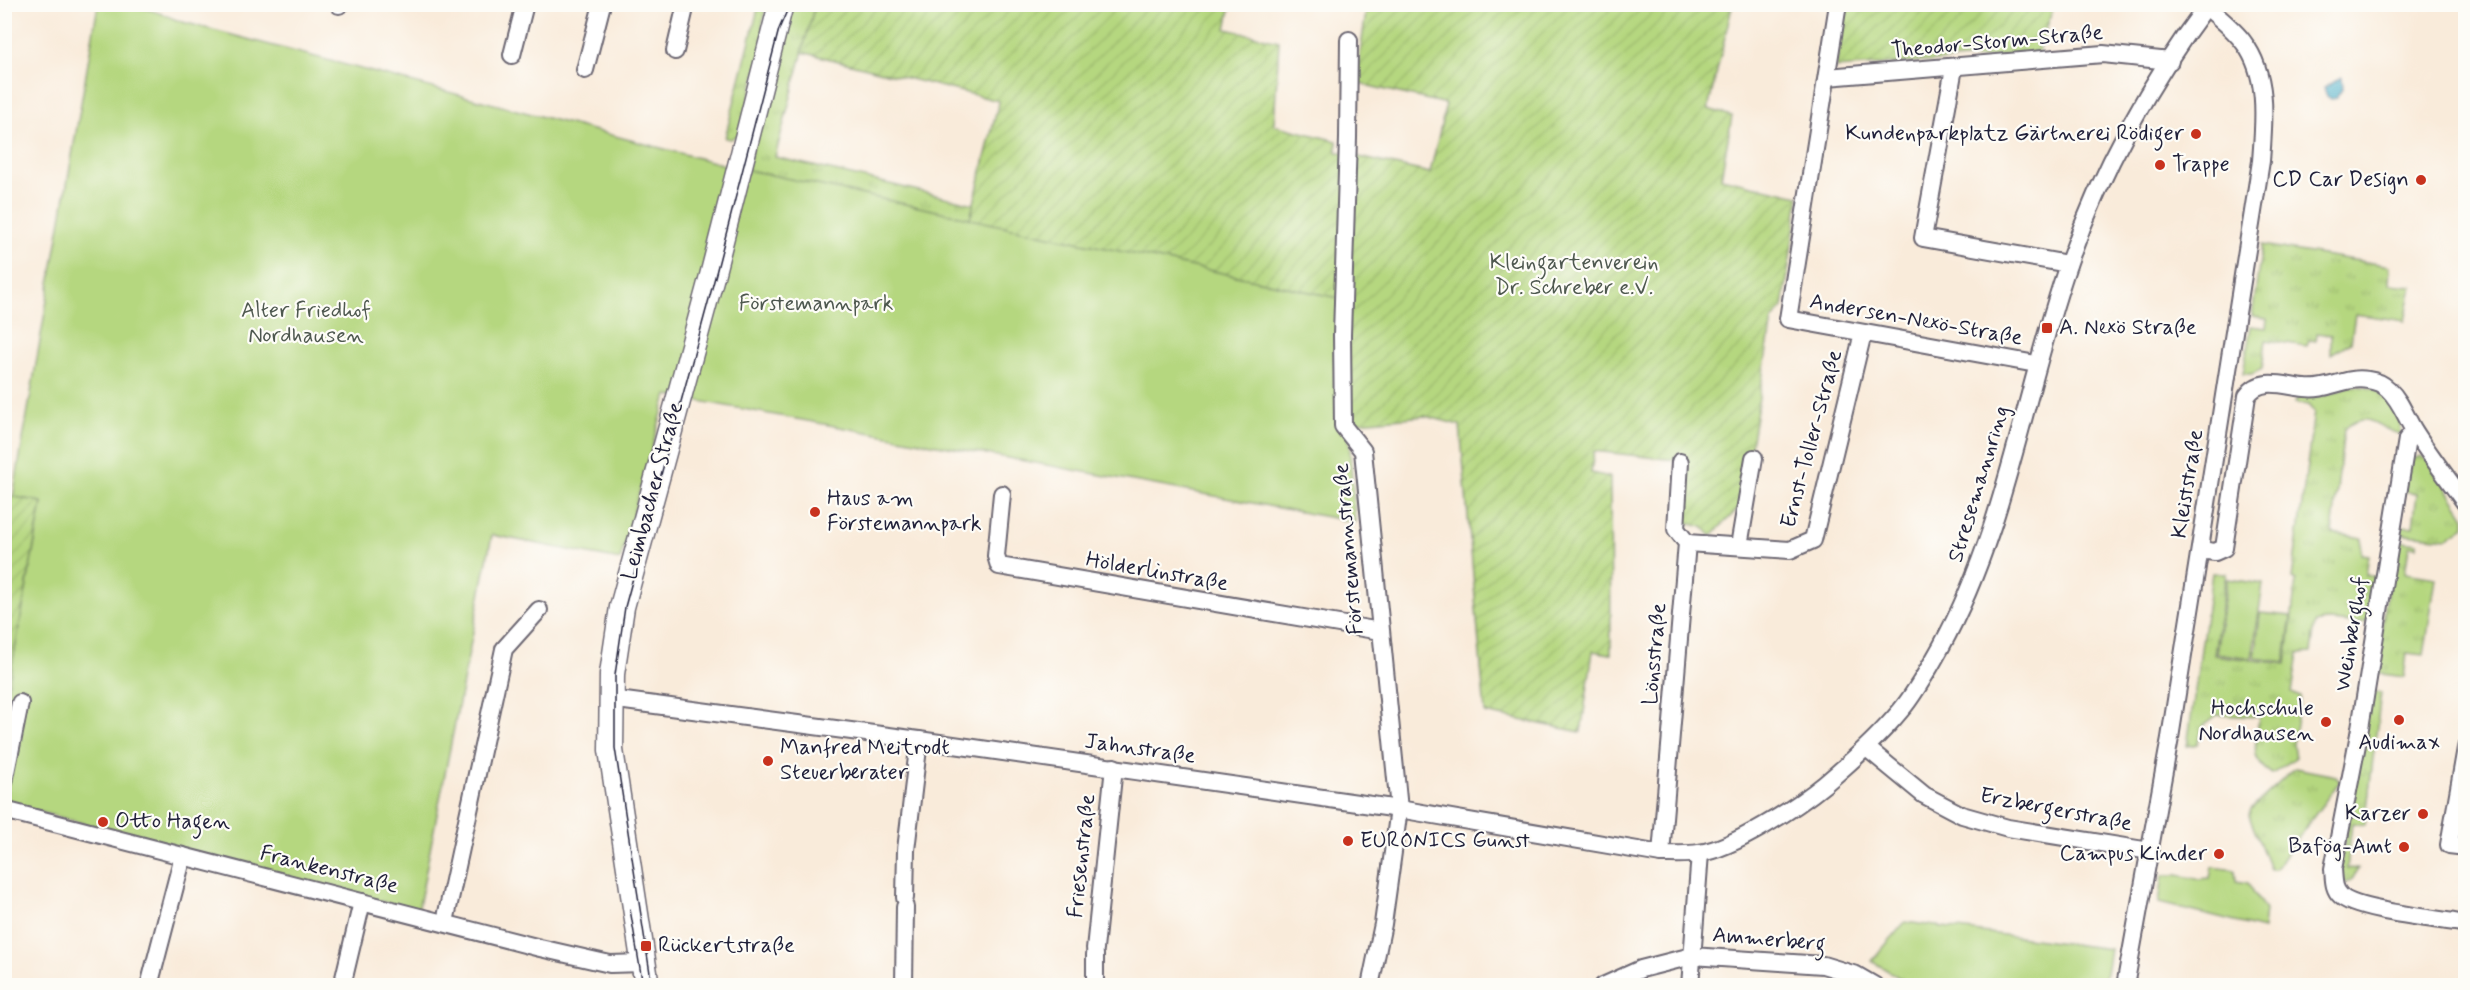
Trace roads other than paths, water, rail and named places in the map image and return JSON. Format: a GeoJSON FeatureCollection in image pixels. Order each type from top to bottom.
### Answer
{"type":"FeatureCollection","features":[{"type":"Feature","properties":{"kind":"street"},"geometry":{"type":"LineString","coordinates":[[512,55],[525,4]]}},
{"type":"Feature","properties":{"kind":"street"},"geometry":{"type":"LineString","coordinates":[[585,70],[602,4]]}},
{"type":"Feature","properties":{"kind":"street"},"geometry":{"type":"LineString","coordinates":[[675,51],[686,4]]}},
{"type":"Feature","properties":{"kind":"street","name":"Leimbacher Straße"},"geometry":{"type":"LineString","coordinates":[[645,974],[614,772],[610,699],[622,607],[724,231],[781,4]]}},
{"type":"Feature","properties":{"kind":"street"},"geometry":{"type":"LineString","coordinates":[[1827,77],[1838,4]]}},
{"type":"Feature","properties":{"kind":"street","name":"Stresemannring"},"geometry":{"type":"LineString","coordinates":[[1661,854],[1700,853],[1761,826],[1804,802],[1868,749],[1902,709],[1923,678],[1952,627],[1977,573],[1998,512],[2037,364],[2068,264],[2089,210],[2119,149],[2170,61],[2207,6]]}},
{"type":"Feature","properties":{"kind":"street","name":"Kleiststraße"},"geometry":{"type":"LineString","coordinates":[[2125,986],[2200,550],[2261,161],[2265,114],[2261,84],[2245,44],[2207,6]]}},
{"type":"Feature","properties":{"kind":"street","name":"Förstemannstraße"},"geometry":{"type":"LineString","coordinates":[[1349,40],[1342,334],[1343,426],[1363,451],[1399,809],[1383,924],[1370,986]]}},
{"type":"Feature","properties":{"kind":"street","name":"Theodor-Storm-Straße"},"geometry":{"type":"LineString","coordinates":[[1827,77],[2103,54],[2170,61]]}},
{"type":"Feature","properties":{"kind":"street"},"geometry":{"type":"LineString","coordinates":[[1954,68],[1923,238],[2068,264]]}},
{"type":"Feature","properties":{"kind":"street","name":"Andersen-Nexö-Straße"},"geometry":{"type":"LineString","coordinates":[[1827,77],[1788,319],[2037,364]]}},
{"type":"Feature","properties":{"kind":"street","name":"Ernst-Toller-Straße"},"geometry":{"type":"LineString","coordinates":[[1687,543],[1790,550],[1813,540],[1863,333]]}},
{"type":"Feature","properties":{"kind":"street"},"geometry":{"type":"LineString","coordinates":[[2200,550],[2215,552],[2223,548],[2247,396],[2253,387],[2264,382],[2313,389],[2324,389],[2347,380],[2367,379],[2379,382],[2396,397],[2414,431],[2466,504]]}},
{"type":"Feature","properties":{"kind":"street","name":"Weinberghof"},"geometry":{"type":"LineString","coordinates":[[2414,431],[2407,439],[2360,724],[2333,869],[2334,884],[2341,896],[2358,905],[2466,924]]}},
{"type":"Feature","properties":{"kind":"street"},"geometry":{"type":"LineString","coordinates":[[1738,546],[1754,458]]}},
{"type":"Feature","properties":{"kind":"street","name":"Lönsstraße"},"geometry":{"type":"LineString","coordinates":[[1661,854],[1687,543],[1676,529],[1680,462]]}},
{"type":"Feature","properties":{"kind":"street","name":"Hölderlinstraße"},"geometry":{"type":"LineString","coordinates":[[1002,494],[996,556],[999,566],[1380,632]]}},
{"type":"Feature","properties":{"kind":"street"},"geometry":{"type":"LineString","coordinates":[[445,922],[504,649],[539,610]]}},
{"type":"Feature","properties":{"kind":"street","name":"Jahnstraße"},"geometry":{"type":"LineString","coordinates":[[610,699],[1114,767],[1399,809],[1661,854]]}},
{"type":"Feature","properties":{"kind":"street"},"geometry":{"type":"LineString","coordinates":[[4,782],[20,703]]}},
{"type":"Feature","properties":{"kind":"street"},"geometry":{"type":"LineString","coordinates":[[904,986],[906,850],[919,740]]}},
{"type":"Feature","properties":{"kind":"street"},"geometry":{"type":"LineString","coordinates":[[2466,748],[2449,845],[2466,847]]}},
{"type":"Feature","properties":{"kind":"street","name":"Erzbergerstraße"},"geometry":{"type":"LineString","coordinates":[[1868,749],[1924,795],[1962,814],[2007,828],[2150,850]]}},
{"type":"Feature","properties":{"kind":"street","name":"Friesenstraße"},"geometry":{"type":"LineString","coordinates":[[1095,986],[1095,952],[1114,767]]}},
{"type":"Feature","properties":{"kind":"street","name":"Frankenstraße"},"geometry":{"type":"LineString","coordinates":[[4,810],[645,974]]}},
{"type":"Feature","properties":{"kind":"street"},"geometry":{"type":"LineString","coordinates":[[1690,986],[1700,853]]}},
{"type":"Feature","properties":{"kind":"street"},"geometry":{"type":"LineString","coordinates":[[149,986],[183,856]]}},
{"type":"Feature","properties":{"kind":"street"},"geometry":{"type":"LineString","coordinates":[[342,986],[362,902]]}},
{"type":"Feature","properties":{"kind":"street","name":"Ammerberg"},"geometry":{"type":"LineString","coordinates":[[1603,986],[1641,969],[1692,956],[1823,965],[1856,975],[1875,986]]}},
{"type":"Feature","properties":{"kind":"water"},"geometry":{"type":"Polygon","coordinates":[[[2342,77],[2343,88],[2336,98],[2331,99],[2324,88],[2342,77]]]}},
{"type":"Feature","properties":{"kind":"tram line"},"geometry":{"type":"LineString","coordinates":[[652,986],[615,748],[615,675],[625,607],[715,277],[779,29],[790,4]]}},
{"type":"Feature","properties":{"kind":"tram line"},"geometry":{"type":"LineString","coordinates":[[630,909],[643,986]]}},
{"type":"Feature","properties":{"kind":"place","name":"Kundenparkplatz Gärtnerei Rödiger"},"geometry":{"type":"Point","coordinates":[2196,134]}},
{"type":"Feature","properties":{"kind":"place","name":"Trappe"},"geometry":{"type":"Point","coordinates":[2160,165]}},
{"type":"Feature","properties":{"kind":"place","name":"CD Car Design"},"geometry":{"type":"Point","coordinates":[2421,180]}},
{"type":"Feature","properties":{"kind":"place","name":"A. Nexö Straße"},"geometry":{"type":"Point","coordinates":[2047,328]}},
{"type":"Feature","properties":{"kind":"place","name":"Haus am Förstemannpark"},"geometry":{"type":"Point","coordinates":[815,512]}},
{"type":"Feature","properties":{"kind":"place","name":"Audimax"},"geometry":{"type":"Point","coordinates":[2399,720]}},
{"type":"Feature","properties":{"kind":"place","name":"Hochschule Nordhausen"},"geometry":{"type":"Point","coordinates":[2326,722]}},
{"type":"Feature","properties":{"kind":"place","name":"Manfred Meitrodt Steuerberater"},"geometry":{"type":"Point","coordinates":[768,761]}},
{"type":"Feature","properties":{"kind":"place","name":"Karzer"},"geometry":{"type":"Point","coordinates":[2423,814]}},
{"type":"Feature","properties":{"kind":"place","name":"Otto Hagen"},"geometry":{"type":"Point","coordinates":[103,822]}},
{"type":"Feature","properties":{"kind":"place","name":"EURONICS Gunst"},"geometry":{"type":"Point","coordinates":[1348,841]}},
{"type":"Feature","properties":{"kind":"place","name":"Bafög-Amt"},"geometry":{"type":"Point","coordinates":[2404,847]}},
{"type":"Feature","properties":{"kind":"place","name":"Campus Kinder"},"geometry":{"type":"Point","coordinates":[2219,854]}},
{"type":"Feature","properties":{"kind":"place","name":"Rückertstraße"},"geometry":{"type":"Point","coordinates":[646,946]}},
{"type":"Feature","properties":{"kind":"park label","name":"Kleingartenverein Dr. Schreber e.V."},"geometry":{"type":"Point","coordinates":[1574,276]}},
{"type":"Feature","properties":{"kind":"park label","name":"Förstemannpark"},"geometry":{"type":"Point","coordinates":[816,304]}},
{"type":"Feature","properties":{"kind":"park label","name":"Alter Friedhof Nordhausen"},"geometry":{"type":"Point","coordinates":[306,324]}}]}
